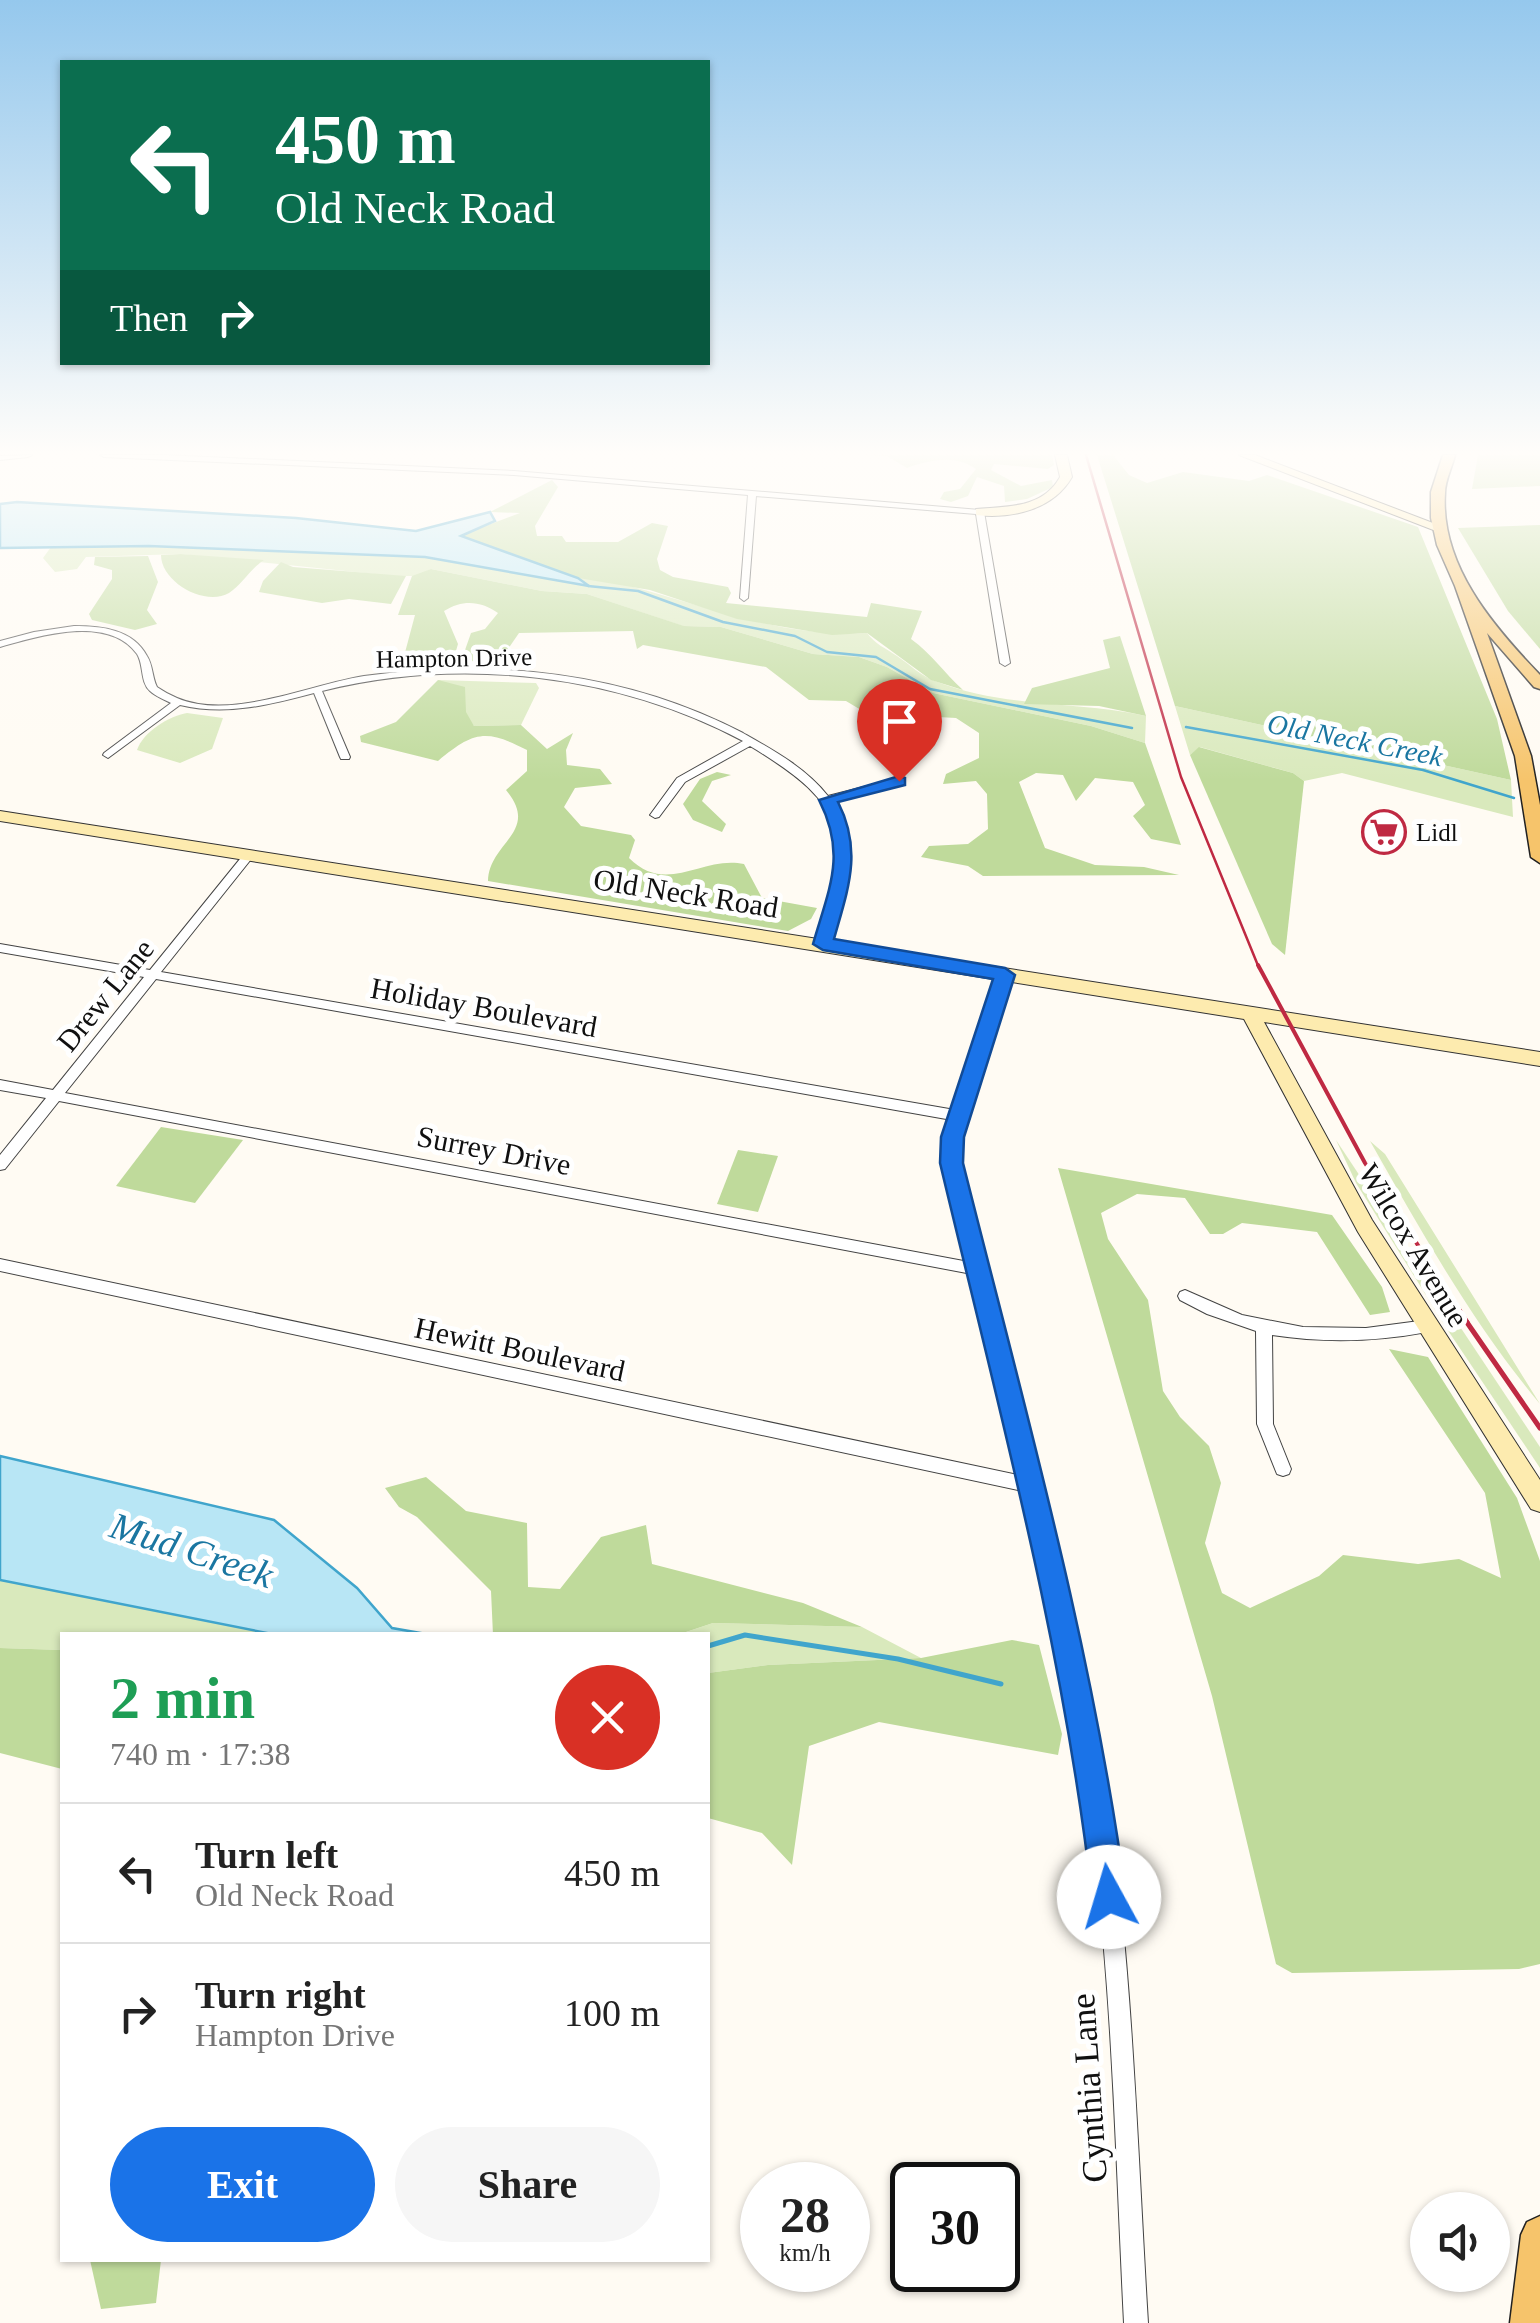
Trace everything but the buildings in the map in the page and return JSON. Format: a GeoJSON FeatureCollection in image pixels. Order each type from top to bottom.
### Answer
{"type":"FeatureCollection","features":[{"type":"Feature","properties":{"kind":"main road"},"geometry":{"type":"LineString","coordinates":[[1453,563],[1524,756],[1540,857]]}},
{"type":"Feature","properties":{"kind":"main road"},"geometry":{"type":"LineString","coordinates":[[1458,576],[1494,636],[1540,684]]}},
{"type":"Feature","properties":{"kind":"main road"},"geometry":{"type":"LineString","coordinates":[[1529,2323],[1540,2235]]}},
{"type":"Feature","properties":{"kind":"street"},"geometry":{"type":"LineString","coordinates":[[744,598],[747,563]]}},
{"type":"Feature","properties":{"kind":"street"},"geometry":{"type":"LineString","coordinates":[[988,563],[1004,663]]}},
{"type":"Feature","properties":{"kind":"street"},"geometry":{"type":"LineString","coordinates":[[0,644],[62,630],[115,635],[138,648],[146,664],[148,683],[176,704],[108,755]]}},
{"type":"Feature","properties":{"kind":"street","name":"Hampton Drive"},"geometry":{"type":"LineString","coordinates":[[176,704],[230,706],[397,675],[562,678],[689,708],[750,741],[828,800]]}},
{"type":"Feature","properties":{"kind":"street"},"geometry":{"type":"LineString","coordinates":[[317,690],[346,757]]}},
{"type":"Feature","properties":{"kind":"street"},"geometry":{"type":"LineString","coordinates":[[655,814],[681,780],[750,741]]}},
{"type":"Feature","properties":{"kind":"street"},"geometry":{"type":"LineString","coordinates":[[823,944],[846,866],[842,826],[828,800],[899,781]]}},
{"type":"Feature","properties":{"kind":"street","name":"Old Neck Road"},"geometry":{"type":"LineString","coordinates":[[0,816],[1540,1059]]}},
{"type":"Feature","properties":{"kind":"street","name":"Drew Lane"},"geometry":{"type":"LineString","coordinates":[[0,1165],[248,856]]}},
{"type":"Feature","properties":{"kind":"street","name":"Holiday Boulevard"},"geometry":{"type":"LineString","coordinates":[[0,948],[959,1116]]}},
{"type":"Feature","properties":{"kind":"street","name":"Cynthia Lane"},"geometry":{"type":"LineString","coordinates":[[1005,975],[959,1116],[952,1163],[1066,1637],[1106,1864],[1136,2323]]}},
{"type":"Feature","properties":{"kind":"street","name":"Wilcox Avenue"},"geometry":{"type":"LineString","coordinates":[[1251,1014],[1314,1137],[1427,1326],[1540,1501]]}},
{"type":"Feature","properties":{"kind":"street","name":"Surrey Drive"},"geometry":{"type":"LineString","coordinates":[[0,1086],[978,1269]]}},
{"type":"Feature","properties":{"kind":"street","name":"Hewitt Boulevard"},"geometry":{"type":"LineString","coordinates":[[0,1266],[1030,1485]]}},
{"type":"Feature","properties":{"kind":"street"},"geometry":{"type":"LineString","coordinates":[[1185,1296],[1223,1316],[1352,1338],[1427,1326]]}},
{"type":"Feature","properties":{"kind":"street"},"geometry":{"type":"LineString","coordinates":[[1264,1324],[1265,1424],[1282,1468]]}},
{"type":"Feature","properties":{"kind":"green space"},"geometry":{"type":"Polygon","coordinates":[[[48,563],[81,563],[77,569],[55,572],[48,563]]]}},
{"type":"Feature","properties":{"kind":"green space"},"geometry":{"type":"Polygon","coordinates":[[[151,563],[158,582],[147,610],[157,624],[135,630],[92,620],[89,614],[112,579],[112,570],[94,565],[151,563]]]}},
{"type":"Feature","properties":{"kind":"green space"},"geometry":{"type":"Polygon","coordinates":[[[260,563],[229,593],[208,597],[176,583],[163,565],[260,563]]]}},
{"type":"Feature","properties":{"kind":"green space"},"geometry":{"type":"Polygon","coordinates":[[[272,563],[462,563],[586,585],[578,578],[601,579],[766,624],[799,630],[867,633],[925,676],[961,690],[1146,716],[1145,743],[1091,726],[933,693],[887,667],[859,657],[813,654],[721,627],[683,626],[587,594],[542,591],[431,569],[418,576],[272,563]]]}},
{"type":"Feature","properties":{"kind":"green space"},"geometry":{"type":"Polygon","coordinates":[[[280,563],[406,576],[391,604],[349,599],[322,603],[259,592],[263,581],[280,563]]]}},
{"type":"Feature","properties":{"kind":"green space"},"geometry":{"type":"Polygon","coordinates":[[[537,563],[658,563],[660,570],[673,577],[728,587],[731,593],[726,603],[867,617],[871,603],[922,611],[911,639],[963,690],[931,680],[867,633],[832,635],[737,619],[650,590],[578,578],[537,563]]]}},
{"type":"Feature","properties":{"kind":"green space"},"geometry":{"type":"Polygon","coordinates":[[[1131,563],[1433,563],[1497,719],[1511,780],[1175,706],[1131,563]]]}},
{"type":"Feature","properties":{"kind":"green space"},"geometry":{"type":"Polygon","coordinates":[[[1479,563],[1540,563],[1540,649],[1508,611],[1479,563]]]}},
{"type":"Feature","properties":{"kind":"green space"},"geometry":{"type":"Polygon","coordinates":[[[431,569],[542,591],[587,594],[684,626],[721,627],[813,654],[859,657],[887,667],[933,693],[1091,726],[1145,743],[1181,845],[1151,839],[1133,816],[1145,805],[1133,782],[1095,778],[1076,801],[1063,775],[1036,773],[1019,782],[1045,848],[1095,865],[1144,867],[1179,875],[983,876],[968,866],[921,857],[929,846],[968,844],[988,829],[987,794],[976,781],[943,784],[946,774],[979,758],[979,733],[956,718],[866,713],[846,701],[809,700],[766,667],[643,645],[637,649],[633,631],[519,633],[499,662],[470,661],[465,650],[471,633],[485,629],[498,613],[472,603],[444,611],[458,644],[453,661],[433,664],[403,660],[415,615],[398,615],[412,576],[431,569]]]}},
{"type":"Feature","properties":{"kind":"green space"},"geometry":{"type":"Polygon","coordinates":[[[1120,636],[1146,716],[1099,706],[1024,704],[1032,688],[1110,668],[1103,640],[1120,636]]]}},
{"type":"Feature","properties":{"kind":"green space"},"geometry":{"type":"Polygon","coordinates":[[[438,680],[536,683],[539,688],[521,725],[474,726],[438,680]]]}},
{"type":"Feature","properties":{"kind":"green space"},"geometry":{"type":"Polygon","coordinates":[[[438,680],[465,687],[466,712],[474,726],[521,725],[547,749],[573,733],[566,750],[567,765],[600,769],[612,784],[575,788],[564,807],[581,826],[631,835],[635,840],[629,858],[643,869],[671,874],[714,865],[744,864],[762,898],[817,908],[811,919],[788,931],[488,881],[496,856],[516,827],[515,804],[506,790],[527,771],[527,750],[481,736],[461,744],[438,761],[361,742],[360,736],[396,722],[438,680]]]}},
{"type":"Feature","properties":{"kind":"green space"},"geometry":{"type":"Polygon","coordinates":[[[1175,706],[1511,780],[1513,817],[1342,773],[1304,781],[1293,773],[1200,747],[1190,755],[1175,706]]]}},
{"type":"Feature","properties":{"kind":"green space"},"geometry":{"type":"Polygon","coordinates":[[[187,713],[223,718],[212,749],[180,763],[137,750],[158,726],[187,713]]]}},
{"type":"Feature","properties":{"kind":"green space"},"geometry":{"type":"Polygon","coordinates":[[[1199,747],[1293,773],[1304,781],[1285,955],[1272,944],[1190,755],[1199,747]]]}},
{"type":"Feature","properties":{"kind":"green space"},"geometry":{"type":"Polygon","coordinates":[[[717,772],[731,775],[712,781],[702,801],[726,824],[722,832],[693,820],[683,804],[700,779],[717,772]]]}},
{"type":"Feature","properties":{"kind":"green space"},"geometry":{"type":"Polygon","coordinates":[[[161,1127],[243,1140],[195,1203],[116,1186],[161,1127]]]}},
{"type":"Feature","properties":{"kind":"green space"},"geometry":{"type":"Polygon","coordinates":[[[1336,1140],[1540,1447],[1540,1468],[1356,1183],[1336,1140]]]}},
{"type":"Feature","properties":{"kind":"green space"},"geometry":{"type":"Polygon","coordinates":[[[1370,1141],[1385,1154],[1540,1404],[1470,1309],[1370,1141]]]}},
{"type":"Feature","properties":{"kind":"green space"},"geometry":{"type":"Polygon","coordinates":[[[738,1150],[778,1156],[758,1212],[717,1204],[738,1150]]]}},
{"type":"Feature","properties":{"kind":"green space"},"geometry":{"type":"Polygon","coordinates":[[[1058,1168],[1332,1215],[1382,1287],[1390,1312],[1370,1315],[1317,1232],[1242,1223],[1223,1234],[1210,1234],[1185,1198],[1137,1194],[1101,1213],[1108,1239],[1148,1300],[1163,1391],[1180,1417],[1209,1446],[1221,1483],[1205,1543],[1222,1593],[1250,1608],[1319,1576],[1343,1555],[1418,1564],[1459,1559],[1501,1578],[1485,1493],[1389,1349],[1428,1357],[1517,1498],[1540,1561],[1540,1964],[1519,1969],[1292,1973],[1276,1964],[1212,1696],[1058,1168]]]}},
{"type":"Feature","properties":{"kind":"green space"},"geometry":{"type":"Polygon","coordinates":[[[426,1477],[466,1511],[527,1523],[528,1587],[560,1589],[601,1537],[646,1525],[652,1564],[803,1603],[862,1627],[713,1623],[686,1632],[493,1632],[491,1591],[417,1517],[399,1507],[385,1488],[426,1477]]]}},
{"type":"Feature","properties":{"kind":"green space"},"geometry":{"type":"Polygon","coordinates":[[[0,1580],[264,1632],[60,1632],[60,1650],[0,1648],[0,1580]]]}},
{"type":"Feature","properties":{"kind":"green space"},"geometry":{"type":"Polygon","coordinates":[[[713,1623],[862,1627],[921,1658],[768,1665],[710,1673],[710,1632],[686,1632],[713,1623]]]}},
{"type":"Feature","properties":{"kind":"green space"},"geometry":{"type":"Polygon","coordinates":[[[1012,1640],[1039,1645],[1062,1734],[1058,1755],[879,1722],[809,1746],[792,1865],[762,1833],[710,1819],[710,1673],[768,1665],[921,1658],[1012,1640]]]}},
{"type":"Feature","properties":{"kind":"green space"},"geometry":{"type":"Polygon","coordinates":[[[0,1648],[60,1650],[60,1768],[0,1753],[0,1648]]]}},
{"type":"Feature","properties":{"kind":"green space"},"geometry":{"type":"Polygon","coordinates":[[[90,2262],[161,2262],[156,2303],[101,2309],[90,2262]]]}},
{"type":"Feature","properties":{"kind":"water"},"geometry":{"type":"Polygon","coordinates":[[[461,563],[537,563],[589,586],[461,563]]]}},
{"type":"Feature","properties":{"kind":"water","name":"Mud Creek"},"geometry":{"type":"Polygon","coordinates":[[[0,1456],[274,1520],[357,1588],[392,1628],[415,1632],[262,1632],[0,1580],[0,1456]]]}},
{"type":"Feature","properties":{"kind":"waterway","name":"Old Neck Creek"},"geometry":{"type":"LineString","coordinates":[[588,586],[638,591],[723,622],[795,636],[827,652],[876,657],[930,689],[1132,728]]}},
{"type":"Feature","properties":{"kind":"waterway","name":"Old Neck Creek"},"geometry":{"type":"LineString","coordinates":[[1186,727],[1423,770],[1514,798]]}},
{"type":"Feature","properties":{"kind":"waterway","name":"Mud Creek"},"geometry":{"type":"LineString","coordinates":[[710,1645],[745,1635],[898,1659],[1001,1684]]}},
{"type":"Feature","properties":{"kind":"railway"},"geometry":{"type":"LineString","coordinates":[[1118,563],[1181,777],[1259,968]]}},
{"type":"Feature","properties":{"kind":"railway"},"geometry":{"type":"LineString","coordinates":[[1258,965],[1365,1163],[1468,1323]]}},
{"type":"Feature","properties":{"kind":"railway"},"geometry":{"type":"LineString","coordinates":[[1466,1321],[1540,1428]]}},
{"type":"Feature","properties":{"kind":"place","name":"Lidl"},"geometry":{"type":"Point","coordinates":[1384,832]}},
{"type":"Feature","properties":{"kind":"route"},"geometry":{"type":"LineString","coordinates":[[899,781],[828,800],[842,826],[846,866],[823,944],[1005,975],[952,1137],[952,1163],[1063,1618],[1095,1784],[1109,1897]]}}]}
